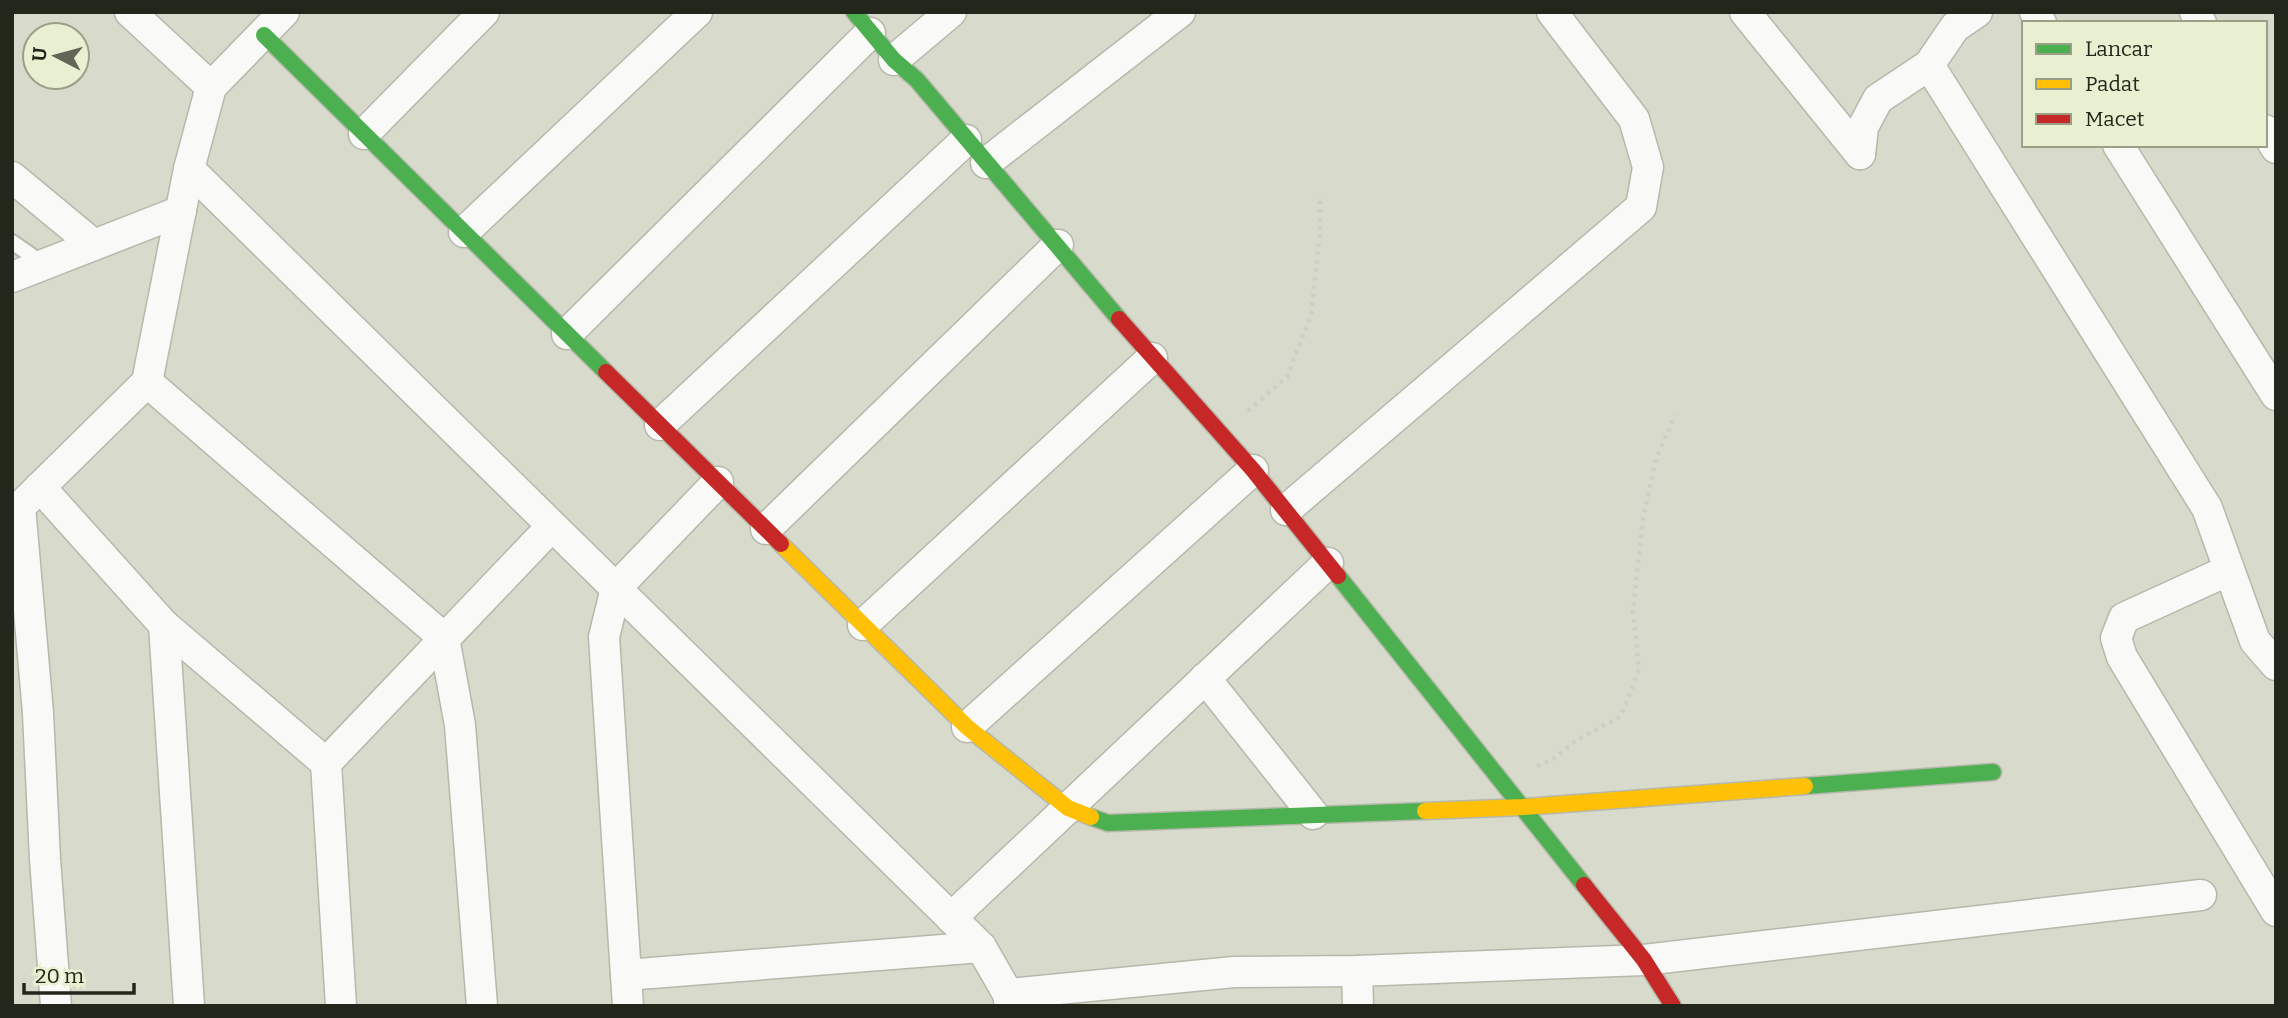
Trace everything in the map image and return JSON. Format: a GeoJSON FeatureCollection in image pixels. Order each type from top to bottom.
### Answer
{"type":"FeatureCollection","features":[{"type":"Feature","properties":{"kind":"street"},"geometry":{"type":"LineString","coordinates":[[131,12],[211,88]]}},
{"type":"Feature","properties":{"kind":"street"},"geometry":{"type":"LineString","coordinates":[[56,1006],[44,859],[25,716],[24,501],[147,382],[189,169],[211,88],[284,12]]}},
{"type":"Feature","properties":{"kind":"street"},"geometry":{"type":"LineString","coordinates":[[364,134],[484,12]]}},
{"type":"Feature","properties":{"kind":"street"},"geometry":{"type":"LineString","coordinates":[[464,232],[697,12]]}},
{"type":"Feature","properties":{"kind":"street"},"geometry":{"type":"LineString","coordinates":[[894,60],[951,12]]}},
{"type":"Feature","properties":{"kind":"street"},"geometry":{"type":"LineString","coordinates":[[986,163],[1180,12]]}},
{"type":"Feature","properties":{"kind":"street"},"geometry":{"type":"LineString","coordinates":[[1286,510],[1641,207],[1648,167],[1634,119],[1552,12]]}},
{"type":"Feature","properties":{"kind":"street"},"geometry":{"type":"LineString","coordinates":[[1745,12],[1860,154],[1863,127],[1878,99],[1929,65],[1958,17]]}},
{"type":"Feature","properties":{"kind":"street"},"geometry":{"type":"LineString","coordinates":[[567,334],[862,22],[894,60],[917,80],[1152,358],[1222,434],[1286,510],[1644,960],[1673,1006]]}},
{"type":"Feature","properties":{"kind":"street"},"geometry":{"type":"LineString","coordinates":[[264,35],[967,727],[1068,808],[1108,824],[1523,807],[1993,772]]}},
{"type":"Feature","properties":{"kind":"street"},"geometry":{"type":"LineString","coordinates":[[1929,65],[2207,509],[2255,641],[2276,664]]}},
{"type":"Feature","properties":{"kind":"street"},"geometry":{"type":"LineString","coordinates":[[660,425],[966,140]]}},
{"type":"Feature","properties":{"kind":"street"},"geometry":{"type":"LineString","coordinates":[[2119,147],[2276,395]]}},
{"type":"Feature","properties":{"kind":"street"},"geometry":{"type":"LineString","coordinates":[[189,169],[981,947],[1009,1000],[1234,972],[1357,971],[1644,960],[2201,895]]}},
{"type":"Feature","properties":{"kind":"street"},"geometry":{"type":"LineString","coordinates":[[12,177],[94,245]]}},
{"type":"Feature","properties":{"kind":"street"},"geometry":{"type":"LineString","coordinates":[[12,277],[181,211]]}},
{"type":"Feature","properties":{"kind":"street"},"geometry":{"type":"LineString","coordinates":[[766,529],[1058,245]]}},
{"type":"Feature","properties":{"kind":"street"},"geometry":{"type":"LineString","coordinates":[[863,625],[1152,358]]}},
{"type":"Feature","properties":{"kind":"street"},"geometry":{"type":"LineString","coordinates":[[147,382],[444,638],[460,725],[482,1006]]}},
{"type":"Feature","properties":{"kind":"street"},"geometry":{"type":"LineString","coordinates":[[967,727],[1253,470]]}},
{"type":"Feature","properties":{"kind":"street"},"geometry":{"type":"LineString","coordinates":[[628,1006],[604,637],[616,588],[718,482]]}},
{"type":"Feature","properties":{"kind":"street"},"geometry":{"type":"LineString","coordinates":[[24,501],[326,763],[341,1006]]}},
{"type":"Feature","properties":{"kind":"street"},"geometry":{"type":"LineString","coordinates":[[326,763],[552,526]]}},
{"type":"Feature","properties":{"kind":"street"},"geometry":{"type":"LineString","coordinates":[[951,918],[1328,563]]}},
{"type":"Feature","properties":{"kind":"street"},"geometry":{"type":"LineString","coordinates":[[2229,570],[2124,618],[2116,638],[2122,657],[2276,911]]}},
{"type":"Feature","properties":{"kind":"street"},"geometry":{"type":"LineString","coordinates":[[164,625],[189,1006]]}},
{"type":"Feature","properties":{"kind":"street"},"geometry":{"type":"LineString","coordinates":[[1205,678],[1313,814]]}},
{"type":"Feature","properties":{"kind":"street"},"geometry":{"type":"LineString","coordinates":[[626,975],[981,947]]}},
{"type":"Feature","properties":{"kind":"street"},"geometry":{"type":"LineString","coordinates":[[1357,971],[1358,1006]]}},
{"type":"Feature","properties":{"kind":"lane"},"geometry":{"type":"LineString","coordinates":[[12,242],[45,265]]}},
{"type":"Feature","properties":{"kind":"path"},"geometry":{"type":"LineString","coordinates":[[1222,434],[1287,377],[1311,315],[1320,233],[1321,195]]}},
{"type":"Feature","properties":{"kind":"path"},"geometry":{"type":"LineString","coordinates":[[1501,780],[1552,760],[1577,740],[1621,716],[1639,669],[1633,611],[1643,518],[1656,458],[1675,415]]}},
{"type":"Feature","properties":{"kind":"traffic: fast"},"geometry":{"type":"LineString","coordinates":[[854,12],[894,60],[917,80],[1119,319]]}},
{"type":"Feature","properties":{"kind":"traffic: fast"},"geometry":{"type":"LineString","coordinates":[[264,35],[606,372]]}},
{"type":"Feature","properties":{"kind":"traffic: fast"},"geometry":{"type":"LineString","coordinates":[[1338,576],[1584,885]]}},
{"type":"Feature","properties":{"kind":"traffic: fast"},"geometry":{"type":"LineString","coordinates":[[1805,786],[1993,772]]}},
{"type":"Feature","properties":{"kind":"traffic: fast"},"geometry":{"type":"LineString","coordinates":[[1091,817],[1108,823],[1425,811]]}},
{"type":"Feature","properties":{"kind":"traffic: slow"},"geometry":{"type":"LineString","coordinates":[[781,544],[967,727],[1068,808],[1091,817]]}},
{"type":"Feature","properties":{"kind":"traffic: slow"},"geometry":{"type":"LineString","coordinates":[[1425,811],[1523,807],[1805,786]]}},
{"type":"Feature","properties":{"kind":"traffic: jam"},"geometry":{"type":"LineString","coordinates":[[1119,319],[1253,470],[1338,576]]}},
{"type":"Feature","properties":{"kind":"traffic: jam"},"geometry":{"type":"LineString","coordinates":[[606,372],[781,544]]}},
{"type":"Feature","properties":{"kind":"traffic: jam"},"geometry":{"type":"LineString","coordinates":[[1584,885],[1644,960],[1673,1006]]}}]}
